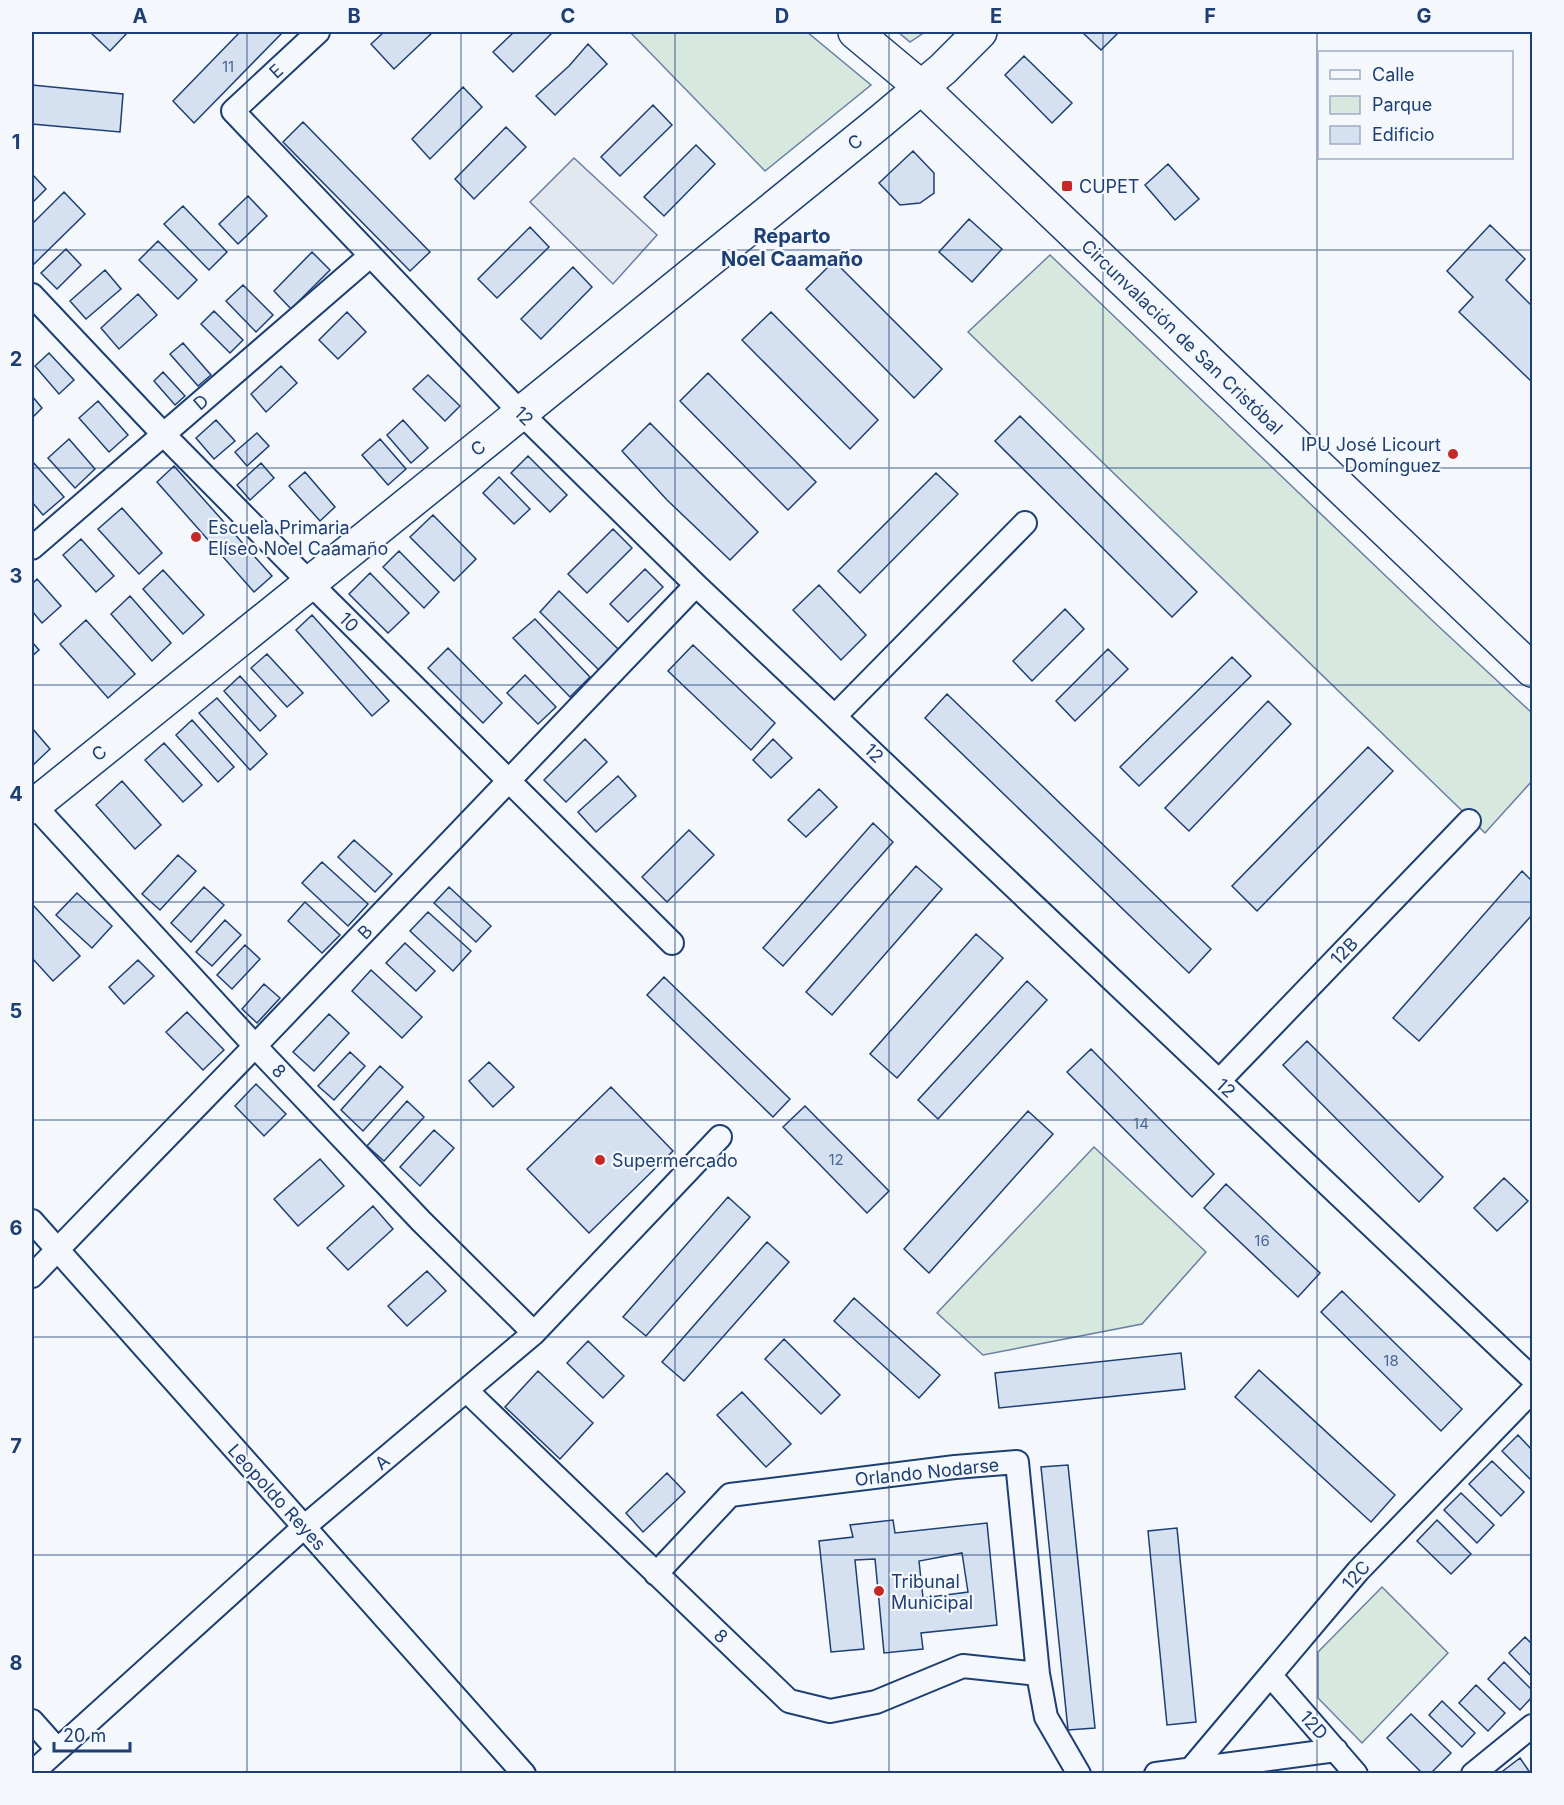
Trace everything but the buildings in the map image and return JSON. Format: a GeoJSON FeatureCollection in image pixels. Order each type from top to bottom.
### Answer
{"type":"FeatureCollection","features":[{"type":"Feature","properties":{"kind":"street","name":"E"},"geometry":{"type":"LineString","coordinates":[[233,111],[318,32]]}},
{"type":"Feature","properties":{"kind":"street","name":"Circunvalación de San Cristóbal"},"geometry":{"type":"LineString","coordinates":[[855,32],[922,88],[1533,670]]}},
{"type":"Feature","properties":{"kind":"street","name":"C"},"geometry":{"type":"LineString","coordinates":[[32,805],[922,88],[980,32]]}},
{"type":"Feature","properties":{"kind":"street","name":"12"},"geometry":{"type":"LineString","coordinates":[[233,111],[521,413],[696,585],[1533,1378]]}},
{"type":"Feature","properties":{"kind":"street","name":"D"},"geometry":{"type":"LineString","coordinates":[[32,548],[370,256]]}},
{"type":"Feature","properties":{"kind":"street","name":"10"},"geometry":{"type":"LineString","coordinates":[[36,310],[672,943]]}},
{"type":"Feature","properties":{"kind":"street"},"geometry":{"type":"LineString","coordinates":[[835,716],[1025,523]]}},
{"type":"Feature","properties":{"kind":"street","name":"B"},"geometry":{"type":"LineString","coordinates":[[32,1276],[696,585]]}},
{"type":"Feature","properties":{"kind":"street","name":"8"},"geometry":{"type":"LineString","coordinates":[[32,805],[421,1221],[534,1333]]}},
{"type":"Feature","properties":{"kind":"street","name":"12B"},"geometry":{"type":"LineString","coordinates":[[1219,1081],[1469,820]]}},
{"type":"Feature","properties":{"kind":"street","name":"A"},"geometry":{"type":"LineString","coordinates":[[32,1773],[304,1527],[534,1333],[720,1137]]}},
{"type":"Feature","properties":{"kind":"street","name":"Leopoldo Reyes"},"geometry":{"type":"LineString","coordinates":[[32,1221],[524,1773]]}},
{"type":"Feature","properties":{"kind":"street","name":"8"},"geometry":{"type":"LineString","coordinates":[[467,1391],[789,1701],[830,1711],[876,1702],[963,1666],[1038,1674]]}},
{"type":"Feature","properties":{"kind":"street","name":"12C"},"geometry":{"type":"LineString","coordinates":[[1191,1769],[1358,1571],[1533,1391]]}},
{"type":"Feature","properties":{"kind":"street","name":"Orlando Nodarse"},"geometry":{"type":"LineString","coordinates":[[656,1574],[730,1495],[955,1467],[1017,1462],[1038,1674],[1046,1717],[1079,1773]]}},
{"type":"Feature","properties":{"kind":"street","name":"12D"},"geometry":{"type":"LineString","coordinates":[[1271,1676],[1356,1773]]}},
{"type":"Feature","properties":{"kind":"street"},"geometry":{"type":"LineString","coordinates":[[32,1721],[57,1749]]}},
{"type":"Feature","properties":{"kind":"street"},"geometry":{"type":"LineString","coordinates":[[1473,1773],[1533,1726]]}},
{"type":"Feature","properties":{"kind":"street"},"geometry":{"type":"LineString","coordinates":[[1156,1773],[1336,1750]]}},
{"type":"Feature","properties":{"kind":"green space"},"geometry":{"type":"Polygon","coordinates":[[[630,32],[807,32],[871,85],[765,171],[630,32]]]}},
{"type":"Feature","properties":{"kind":"green space"},"geometry":{"type":"Polygon","coordinates":[[[898,32],[925,32],[910,42],[898,32]]]}},
{"type":"Feature","properties":{"kind":"green space"},"geometry":{"type":"Polygon","coordinates":[[[1050,255],[1532,713],[1532,781],[1485,833],[968,332],[1050,255]]]}},
{"type":"Feature","properties":{"kind":"green space"},"geometry":{"type":"Polygon","coordinates":[[[1094,1147],[1206,1252],[1142,1324],[983,1355],[937,1313],[1094,1147]]]}},
{"type":"Feature","properties":{"kind":"green space"},"geometry":{"type":"Polygon","coordinates":[[[1382,1587],[1448,1653],[1362,1743],[1318,1698],[1318,1652],[1382,1587]]]}},
{"type":"Feature","properties":{"kind":"shaded area"},"geometry":{"type":"Polygon","coordinates":[[[574,158],[657,235],[613,284],[530,202],[574,158]]]}},
{"type":"Feature","properties":{"kind":"place","name":"CUPET"},"geometry":{"type":"Point","coordinates":[1067,186]}},
{"type":"Feature","properties":{"kind":"place","name":"IPU José Licourt Domínguez"},"geometry":{"type":"Point","coordinates":[1453,454]}},
{"type":"Feature","properties":{"kind":"place","name":"Escuela Primaria Elíseo Noel Caamaño"},"geometry":{"type":"Point","coordinates":[196,537]}},
{"type":"Feature","properties":{"kind":"place","name":"Supermercado"},"geometry":{"type":"Point","coordinates":[600,1160]}},
{"type":"Feature","properties":{"kind":"place","name":"Tribunal Municipal"},"geometry":{"type":"Point","coordinates":[879,1591]}},
{"type":"Feature","properties":{"kind":"district","name":"Reparto Noel Caamaño"},"geometry":{"type":"Point","coordinates":[792,248]}}]}
